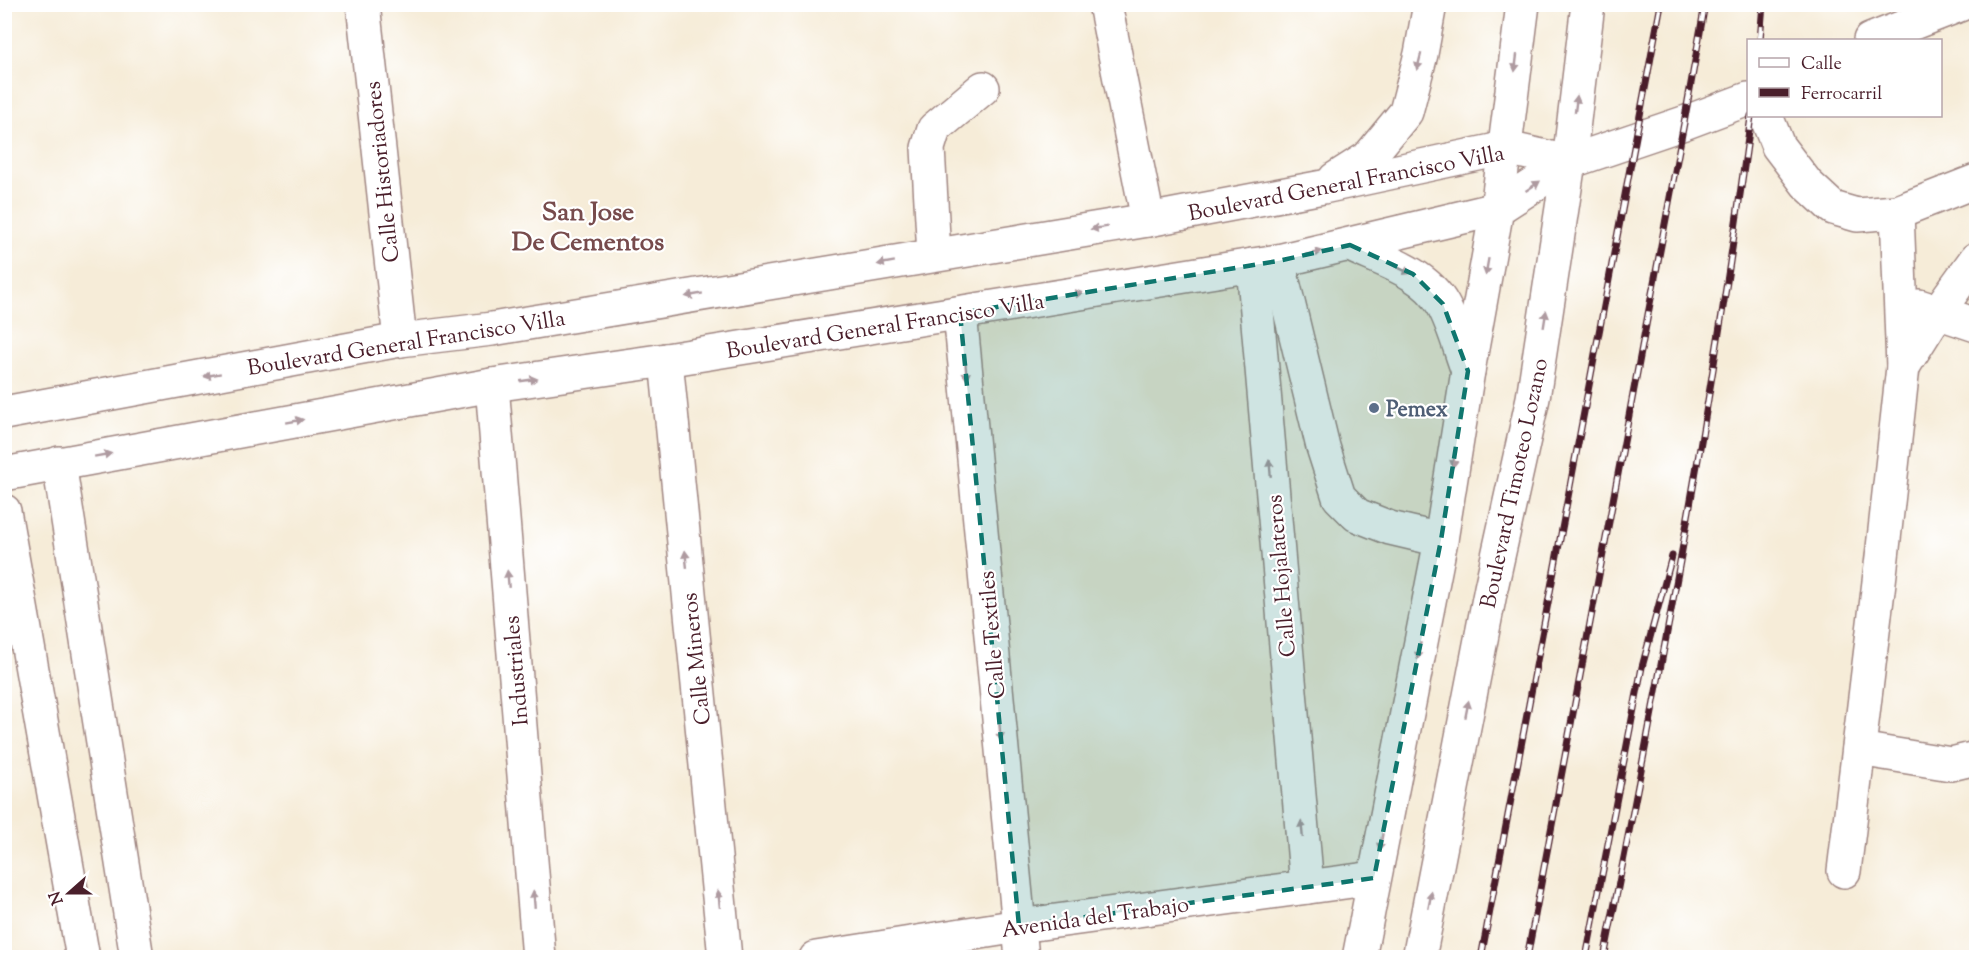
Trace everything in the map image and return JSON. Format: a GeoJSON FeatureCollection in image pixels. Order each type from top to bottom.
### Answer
{"type":"FeatureCollection","features":[{"type":"Feature","properties":{"kind":"main road","name":"Calle Historiadores"},"geometry":{"type":"LineString","coordinates":[[363,4],[400,340]]}},
{"type":"Feature","properties":{"kind":"main road"},"geometry":{"type":"LineString","coordinates":[[1105,4],[1148,220]]}},
{"type":"Feature","properties":{"kind":"main road"},"geometry":{"type":"LineString","coordinates":[[1323,187],[1368,158],[1406,112],[1421,54],[1430,4]]}},
{"type":"Feature","properties":{"kind":"main road"},"geometry":{"type":"LineString","coordinates":[[1359,957],[1442,540],[1468,371],[1497,209],[1523,4]]}},
{"type":"Feature","properties":{"kind":"main road","name":"Boulevard Timoteo Lozano"},"geometry":{"type":"LineString","coordinates":[[1419,957],[1491,588],[1533,398],[1569,162],[1588,4]]}},
{"type":"Feature","properties":{"kind":"main road"},"geometry":{"type":"LineString","coordinates":[[1873,39],[1962,4]]}},
{"type":"Feature","properties":{"kind":"main road"},"geometry":{"type":"LineString","coordinates":[[934,255],[928,148],[934,129],[983,88]]}},
{"type":"Feature","properties":{"kind":"main road"},"geometry":{"type":"LineString","coordinates":[[1569,162],[1747,100]]}},
{"type":"Feature","properties":{"kind":"main road"},"geometry":{"type":"LineString","coordinates":[[1766,117],[1778,146],[1807,184],[1833,208],[1857,215],[1897,212],[1977,180]]}},
{"type":"Feature","properties":{"kind":"main road","name":"Boulevard General Francisco Villa"},"geometry":{"type":"LineString","coordinates":[[4,412],[400,340],[492,329],[1148,220],[1323,187],[1506,148],[1569,162]]}},
{"type":"Feature","properties":{"kind":"main road","name":"Boulevard General Francisco Villa"},"geometry":{"type":"LineString","coordinates":[[4,474],[492,386],[1266,263],[1497,209],[1569,162]]}},
{"type":"Feature","properties":{"kind":"main road"},"geometry":{"type":"LineString","coordinates":[[1844,871],[1903,367],[1897,212]]}},
{"type":"Feature","properties":{"kind":"main road"},"geometry":{"type":"LineString","coordinates":[[1350,245],[1413,274],[1431,290],[1443,304],[1468,371]]}},
{"type":"Feature","properties":{"kind":"main road"},"geometry":{"type":"LineString","coordinates":[[1903,367],[1937,313],[1977,259]]}},
{"type":"Feature","properties":{"kind":"main road"},"geometry":{"type":"LineString","coordinates":[[1266,263],[1339,497],[1357,515],[1390,528],[1442,540]]}},
{"type":"Feature","properties":{"kind":"main road","name":"Calle Hojalateros"},"geometry":{"type":"LineString","coordinates":[[1266,263],[1307,888]]}},
{"type":"Feature","properties":{"kind":"main road"},"geometry":{"type":"LineString","coordinates":[[1900,299],[1977,325]]}},
{"type":"Feature","properties":{"kind":"main road","name":"Calle Textiles"},"geometry":{"type":"LineString","coordinates":[[960,313],[1021,942]]}},
{"type":"Feature","properties":{"kind":"main road","name":"Calle Mineros"},"geometry":{"type":"LineString","coordinates":[[666,360],[725,957]]}},
{"type":"Feature","properties":{"kind":"main road","name":"Industriales"},"geometry":{"type":"LineString","coordinates":[[492,386],[539,957]]}},
{"type":"Feature","properties":{"kind":"main road"},"geometry":{"type":"LineString","coordinates":[[59,463],[137,957]]}},
{"type":"Feature","properties":{"kind":"main road"},"geometry":{"type":"LineString","coordinates":[[4,511],[83,957]]}},
{"type":"Feature","properties":{"kind":"main road"},"geometry":{"type":"LineString","coordinates":[[1859,749],[1951,764],[1977,758]]}},
{"type":"Feature","properties":{"kind":"main road","name":"Avenida del Trabajo"},"geometry":{"type":"LineString","coordinates":[[816,957],[1021,942],[1307,888],[1374,878]]}},
{"type":"Feature","properties":{"kind":"highlighted area"},"geometry":{"type":"Polygon","coordinates":[[[1350,245],[1413,274],[1443,304],[1468,371],[1441,540],[1374,878],[1019,926],[960,313],[1278,261],[1350,245]]]}},
{"type":"Feature","properties":{"kind":"railway"},"geometry":{"type":"LineString","coordinates":[[1481,958],[1661,4]]}},
{"type":"Feature","properties":{"kind":"railway"},"geometry":{"type":"LineString","coordinates":[[1527,958],[1705,4]]}},
{"type":"Feature","properties":{"kind":"railway"},"geometry":{"type":"LineString","coordinates":[[1760,39],[1763,4]]}},
{"type":"Feature","properties":{"kind":"railway"},"geometry":{"type":"LineString","coordinates":[[1604,958],[1703,433],[1751,117]]}},
{"type":"Feature","properties":{"kind":"railway"},"geometry":{"type":"LineString","coordinates":[[1586,958],[1642,667],[1672,556]]}},
{"type":"Feature","properties":{"kind":"place","name":"Pemex"},"geometry":{"type":"Point","coordinates":[1374,408]}},
{"type":"Feature","properties":{"kind":"district","name":"San Jose De Cementos"},"geometry":{"type":"Point","coordinates":[588,226]}}]}
